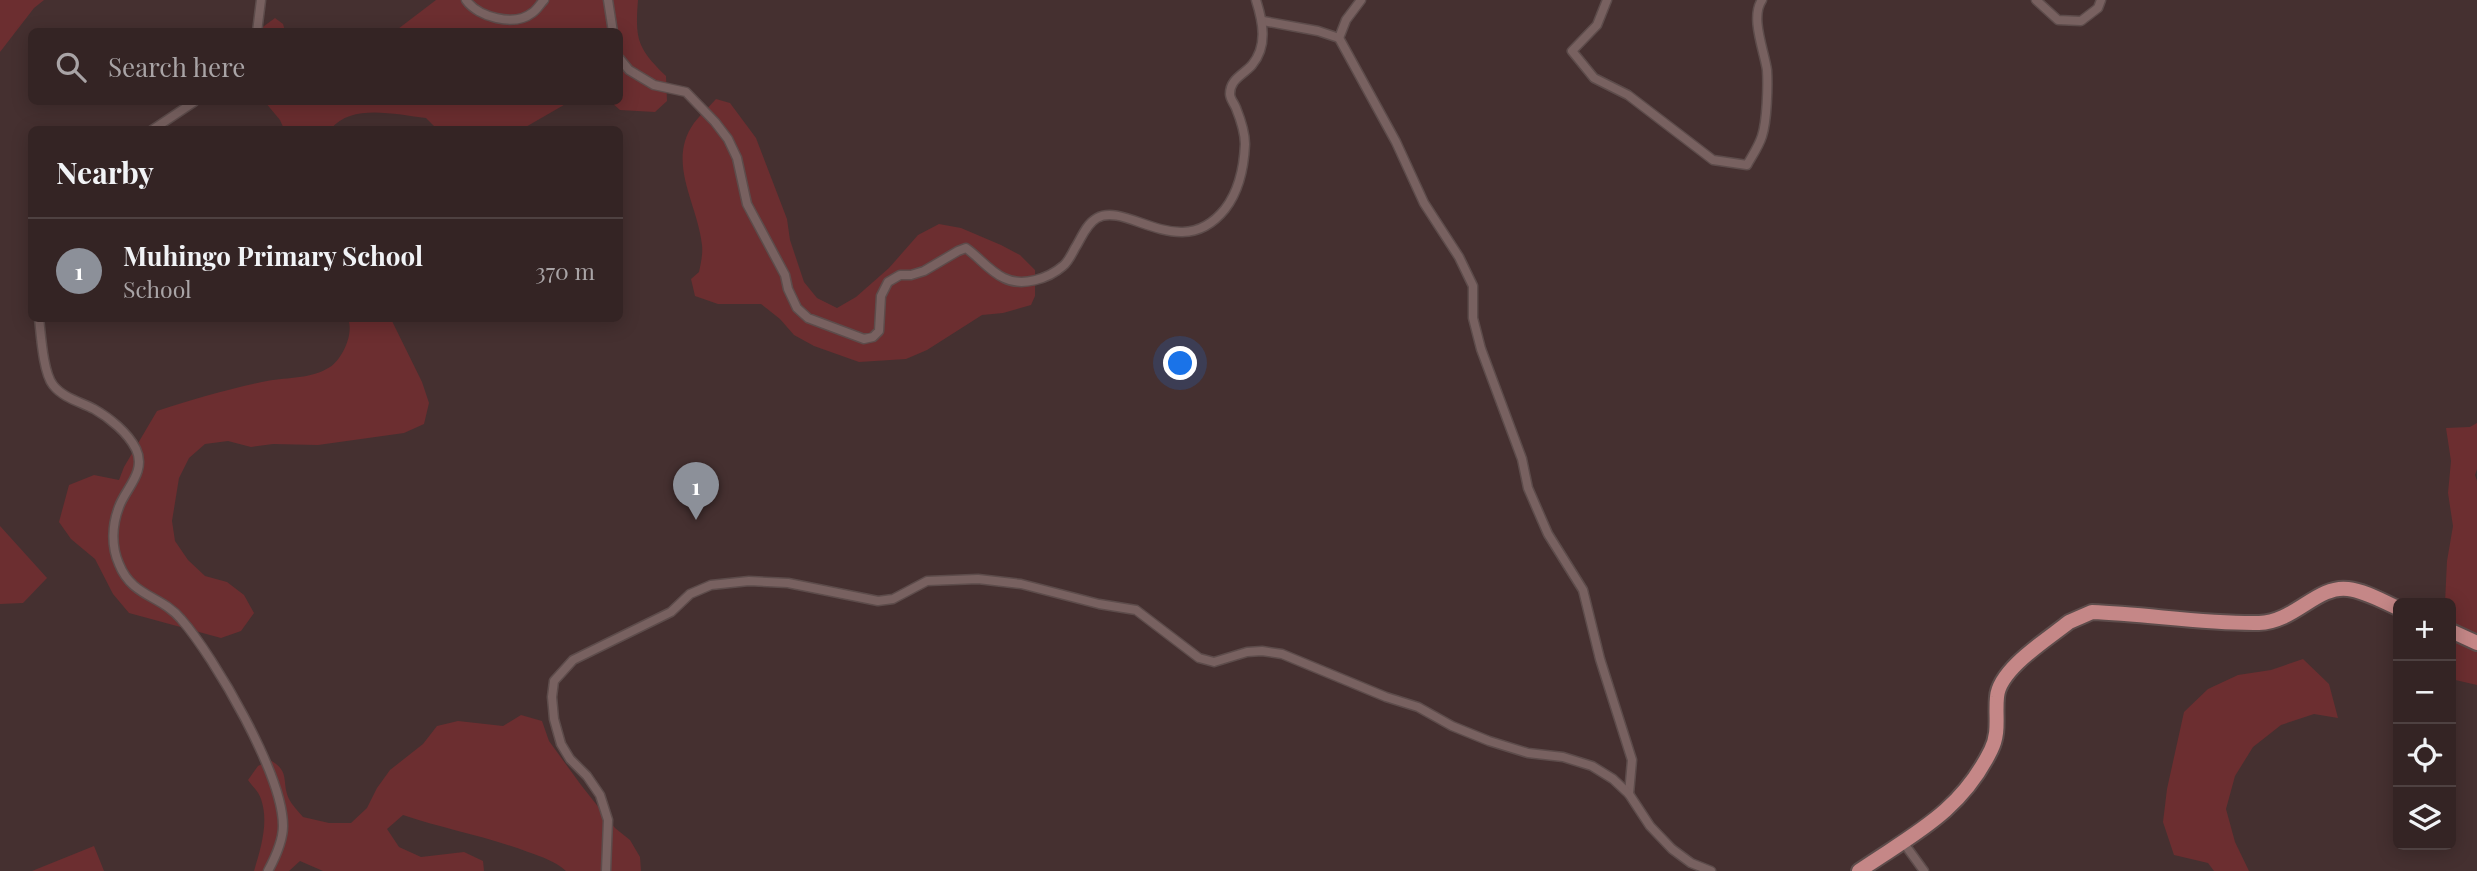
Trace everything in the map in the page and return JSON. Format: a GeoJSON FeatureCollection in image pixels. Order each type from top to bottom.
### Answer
{"type":"FeatureCollection","features":[{"type":"Feature","properties":{"kind":"main road"},"geometry":{"type":"LineString","coordinates":[[1858,871],[1941,817],[1961,796],[1991,749],[1997,733],[1997,697],[2008,671],[2080,616],[2092,612],[2192,620],[2274,622],[2334,589],[2367,594],[2393,606]]}},
{"type":"Feature","properties":{"kind":"main road"},"geometry":{"type":"LineString","coordinates":[[2456,633],[2477,643]]}},
{"type":"Feature","properties":{"kind":"street"},"geometry":{"type":"LineString","coordinates":[[258,28],[261,0]]}},
{"type":"Feature","properties":{"kind":"street"},"geometry":{"type":"LineString","coordinates":[[466,0],[471,7],[494,18],[515,19],[531,14],[544,0]]}},
{"type":"Feature","properties":{"kind":"street"},"geometry":{"type":"LineString","coordinates":[[608,0],[612,28]]}},
{"type":"Feature","properties":{"kind":"street"},"geometry":{"type":"LineString","coordinates":[[623,63],[629,70],[654,85],[686,92],[728,139],[737,158],[747,204],[785,275],[797,308],[808,318],[864,339],[873,337],[879,331],[881,296],[888,282],[900,275],[924,271],[966,248],[1005,279],[1028,282],[1063,266],[1089,224],[1097,218],[1108,215],[1171,232],[1199,230],[1218,218],[1233,199],[1242,170],[1245,142],[1237,110],[1230,97],[1230,89],[1233,81],[1256,59],[1265,33],[1256,0]]}},
{"type":"Feature","properties":{"kind":"street"},"geometry":{"type":"LineString","coordinates":[[1339,38],[1346,19],[1361,0]]}},
{"type":"Feature","properties":{"kind":"street"},"geometry":{"type":"LineString","coordinates":[[1607,0],[1597,25],[1572,51],[1594,78],[1628,95],[1713,160],[1747,165],[1762,136],[1766,103],[1767,70],[1759,39],[1758,17],[1758,6],[1762,0]]}},
{"type":"Feature","properties":{"kind":"street"},"geometry":{"type":"LineString","coordinates":[[2036,0],[2058,20],[2081,21],[2098,8],[2101,0]]}},
{"type":"Feature","properties":{"kind":"street"},"geometry":{"type":"LineString","coordinates":[[1263,21],[1318,31],[1339,38],[1396,142],[1424,203],[1459,257],[1473,286],[1473,318],[1481,349],[1522,459],[1528,488],[1548,534],[1583,590],[1600,659],[1632,760],[1629,794]]}},
{"type":"Feature","properties":{"kind":"street"},"geometry":{"type":"LineString","coordinates":[[158,126],[190,105]]}},
{"type":"Feature","properties":{"kind":"street"},"geometry":{"type":"LineString","coordinates":[[40,322],[45,360],[52,384],[69,398],[95,410],[118,426],[137,450],[138,470],[132,487],[120,504],[112,532],[118,564],[135,589],[180,617],[212,664],[259,746],[272,780],[283,826],[268,871]]}},
{"type":"Feature","properties":{"kind":"street"},"geometry":{"type":"LineString","coordinates":[[606,871],[608,820],[600,795],[561,744],[552,697],[554,681],[573,660],[671,611],[690,594],[711,585],[749,581],[788,583],[878,601],[893,599],[927,581],[978,579],[1021,584],[1099,604],[1136,610],[1199,658],[1214,662],[1247,652],[1282,654],[1385,697],[1418,707],[1452,726],[1489,741],[1528,753],[1563,757],[1592,766],[1613,779],[1629,794],[1650,826],[1672,849],[1691,863],[1711,871]]}},
{"type":"Feature","properties":{"kind":"street"},"geometry":{"type":"LineString","coordinates":[[1903,842],[1924,871]]}},
{"type":"Feature","properties":{"kind":"shaded area"},"geometry":{"type":"Polygon","coordinates":[[[0,0],[44,0],[34,8],[0,52],[0,0]]]}},
{"type":"Feature","properties":{"kind":"shaded area"},"geometry":{"type":"Polygon","coordinates":[[[436,0],[638,0],[637,24],[640,42],[649,58],[666,76],[667,101],[655,112],[620,110],[614,105],[623,105],[623,28],[399,28],[436,0]]]}},
{"type":"Feature","properties":{"kind":"shaded area"},"geometry":{"type":"Polygon","coordinates":[[[275,18],[284,28],[261,28],[275,18]]]}},
{"type":"Feature","properties":{"kind":"shaded area"},"geometry":{"type":"Polygon","coordinates":[[[716,99],[730,103],[756,138],[787,219],[790,240],[804,282],[817,298],[837,308],[856,297],[889,268],[918,235],[939,224],[961,228],[1020,255],[1035,270],[1035,296],[1031,305],[1003,313],[982,315],[927,350],[906,359],[859,362],[814,346],[794,335],[761,304],[718,304],[695,296],[691,279],[699,272],[702,245],[686,183],[683,153],[686,138],[694,123],[716,99]]]}},
{"type":"Feature","properties":{"kind":"shaded area"},"geometry":{"type":"Polygon","coordinates":[[[268,105],[564,105],[527,126],[434,126],[426,118],[388,113],[362,113],[350,116],[334,126],[283,126],[268,105]]]}},
{"type":"Feature","properties":{"kind":"shaded area"},"geometry":{"type":"Polygon","coordinates":[[[348,322],[392,322],[422,382],[429,403],[424,424],[404,433],[318,445],[273,444],[251,447],[228,441],[205,444],[189,458],[179,478],[172,521],[175,541],[188,560],[205,576],[227,582],[244,595],[254,613],[241,631],[221,638],[129,613],[113,594],[95,559],[71,539],[59,522],[69,485],[94,475],[119,480],[157,411],[254,384],[315,374],[330,367],[346,345],[348,322]]]}},
{"type":"Feature","properties":{"kind":"shaded area"},"geometry":{"type":"Polygon","coordinates":[[[2477,423],[2477,685],[2456,680],[2456,598],[2445,598],[2447,561],[2453,526],[2448,493],[2451,461],[2446,428],[2470,427],[2477,423]]]}},
{"type":"Feature","properties":{"kind":"shaded area"},"geometry":{"type":"Polygon","coordinates":[[[0,526],[47,578],[23,603],[0,604],[0,526]]]}},
{"type":"Feature","properties":{"kind":"shaded area"},"geometry":{"type":"Polygon","coordinates":[[[2303,659],[2329,684],[2338,718],[2314,714],[2281,725],[2253,747],[2235,776],[2226,809],[2235,842],[2249,871],[2214,871],[2208,863],[2174,855],[2163,822],[2167,789],[2184,712],[2208,689],[2238,675],[2271,670],[2303,659]]]}},
{"type":"Feature","properties":{"kind":"shaded area"},"geometry":{"type":"Polygon","coordinates":[[[521,715],[542,721],[549,741],[581,785],[615,828],[630,840],[640,857],[641,871],[566,871],[548,860],[512,846],[403,815],[387,829],[399,847],[421,857],[464,852],[483,861],[484,871],[323,871],[300,861],[289,871],[254,871],[264,817],[260,796],[248,780],[258,766],[270,760],[277,764],[283,773],[289,799],[303,817],[329,823],[351,823],[367,808],[390,770],[423,744],[437,726],[458,721],[503,726],[521,715]]]}},
{"type":"Feature","properties":{"kind":"shaded area"},"geometry":{"type":"Polygon","coordinates":[[[94,846],[104,871],[32,871],[94,846]]]}},
{"type":"Feature","properties":{"kind":"place","name":"Muhingo Primary School"},"geometry":{"type":"Point","coordinates":[696,520]}}]}
